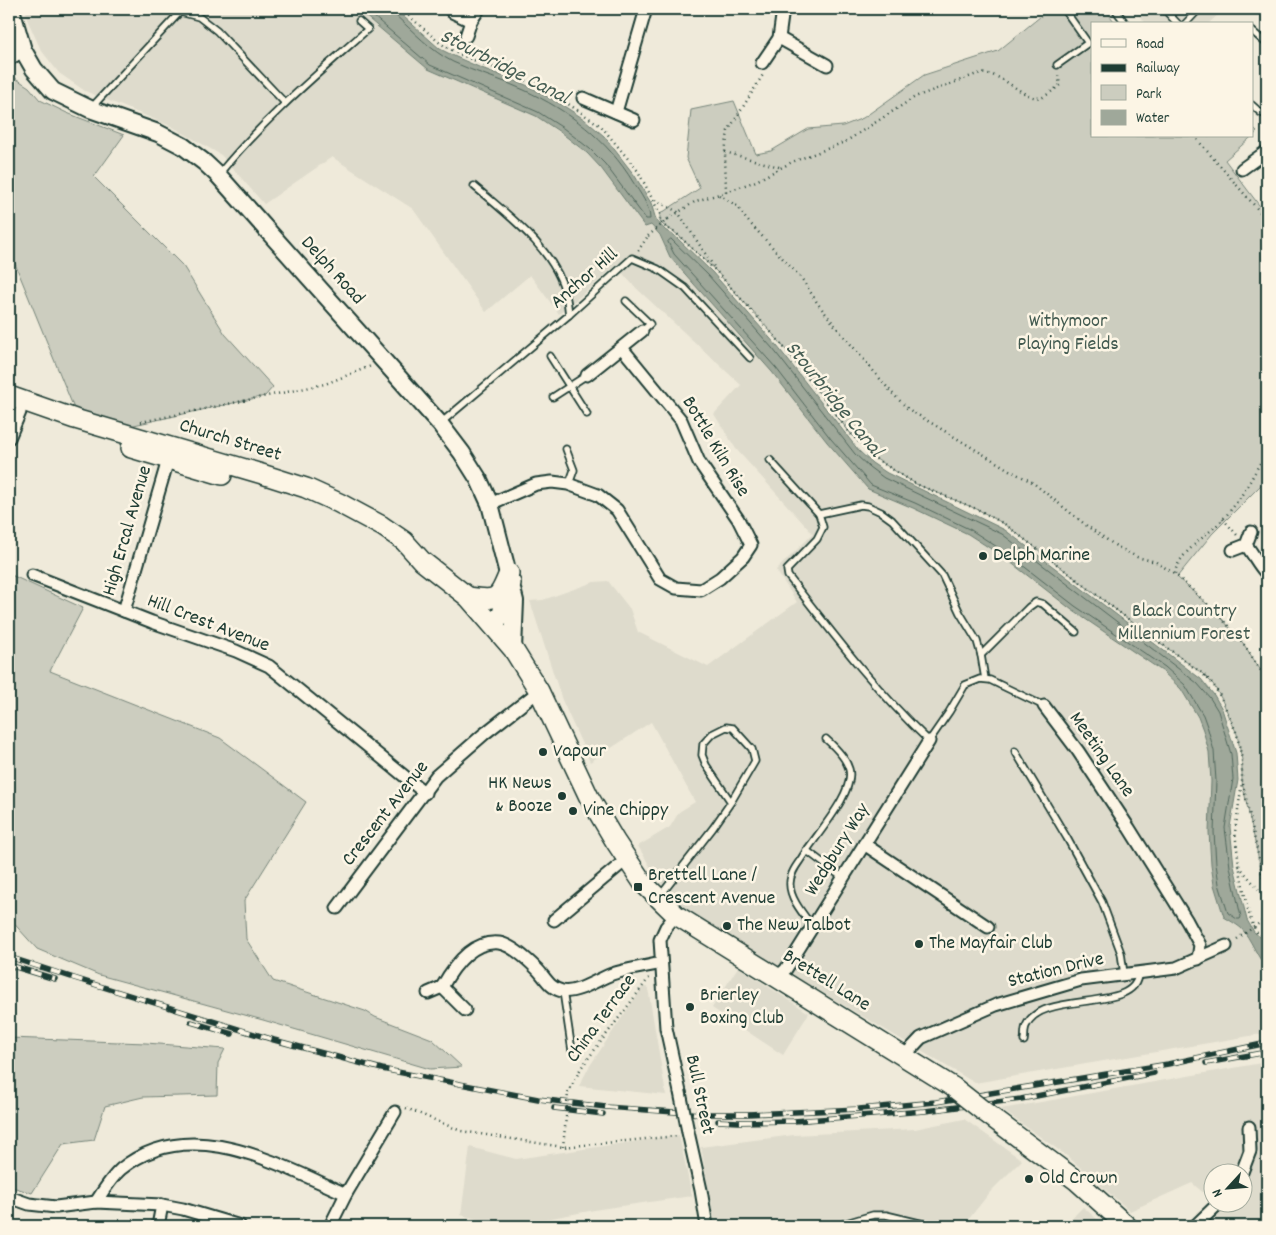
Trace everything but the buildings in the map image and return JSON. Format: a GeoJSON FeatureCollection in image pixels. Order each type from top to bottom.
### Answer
{"type":"FeatureCollection","features":[{"type":"Feature","properties":{"kind":"main road","name":"Delph Road"},"geometry":{"type":"LineString","coordinates":[[11,9],[23,50],[34,69],[53,91],[90,109],[158,133],[183,146],[204,162],[218,175],[440,424],[479,480],[490,504],[515,601],[513,649]]}},
{"type":"Feature","properties":{"kind":"main road","name":"Church Street"},"geometry":{"type":"LineString","coordinates":[[9,396],[75,419],[306,488],[382,526],[404,541],[422,561]]}},
{"type":"Feature","properties":{"kind":"main road","name":"Church Street"},"geometry":{"type":"LineString","coordinates":[[14,410],[168,460],[294,496],[328,510],[422,561],[468,597],[513,649]]}},
{"type":"Feature","properties":{"kind":"main road"},"geometry":{"type":"LineString","coordinates":[[468,597],[489,600],[501,593],[510,578]]}},
{"type":"Feature","properties":{"kind":"main road"},"geometry":{"type":"LineString","coordinates":[[493,625],[502,614],[510,578]]}},
{"type":"Feature","properties":{"kind":"main road","name":"Brettell Lane"},"geometry":{"type":"LineString","coordinates":[[513,649],[539,691],[589,797],[627,859],[644,882],[676,915],[953,1087],[1077,1181],[1124,1225]]}},
{"type":"Feature","properties":{"kind":"street"},"geometry":{"type":"LineString","coordinates":[[466,36],[471,21],[479,9]]}},
{"type":"Feature","properties":{"kind":"street"},"geometry":{"type":"LineString","coordinates":[[616,112],[646,9]]}},
{"type":"Feature","properties":{"kind":"street"},"geometry":{"type":"LineString","coordinates":[[765,66],[779,38],[783,9]]}},
{"type":"Feature","properties":{"kind":"street"},"geometry":{"type":"LineString","coordinates":[[452,12],[471,21]]}},
{"type":"Feature","properties":{"kind":"street"},"geometry":{"type":"LineString","coordinates":[[779,38],[827,65]]}},
{"type":"Feature","properties":{"kind":"street"},"geometry":{"type":"LineString","coordinates":[[9,60],[23,50]]}},
{"type":"Feature","properties":{"kind":"street"},"geometry":{"type":"LineString","coordinates":[[583,98],[634,120]]}},
{"type":"Feature","properties":{"kind":"street"},"geometry":{"type":"LineString","coordinates":[[1242,169],[1267,151]]}},
{"type":"Feature","properties":{"kind":"street"},"geometry":{"type":"LineString","coordinates":[[587,375],[642,331]]}},
{"type":"Feature","properties":{"kind":"street","name":"Bottle Kiln Rise"},"geometry":{"type":"LineString","coordinates":[[490,504],[536,484],[552,482],[568,484],[598,495],[617,510],[660,579],[676,588],[701,590],[720,578],[743,557],[751,545],[738,519],[699,462],[681,420],[622,348]]}},
{"type":"Feature","properties":{"kind":"street"},"geometry":{"type":"LineString","coordinates":[[9,438],[14,410]]}},
{"type":"Feature","properties":{"kind":"street","name":"High Ercal Avenue"},"geometry":{"type":"LineString","coordinates":[[124,611],[168,460]]}},
{"type":"Feature","properties":{"kind":"street"},"geometry":{"type":"LineString","coordinates":[[1233,550],[1246,545],[1251,532]]}},
{"type":"Feature","properties":{"kind":"street"},"geometry":{"type":"LineString","coordinates":[[1246,545],[1260,567],[1267,574]]}},
{"type":"Feature","properties":{"kind":"street","name":"Hill Crest Avenue"},"geometry":{"type":"LineString","coordinates":[[32,575],[124,611],[236,651],[269,666],[424,793]]}},
{"type":"Feature","properties":{"kind":"street","name":"Crescent Avenue"},"geometry":{"type":"LineString","coordinates":[[337,908],[436,776],[484,734],[539,691]]}},
{"type":"Feature","properties":{"kind":"street","name":"Meeting Lane"},"geometry":{"type":"LineString","coordinates":[[1044,706],[1078,751],[1187,921],[1200,945],[1198,959]]}},
{"type":"Feature","properties":{"kind":"street","name":"Wedgbury Way"},"geometry":{"type":"LineString","coordinates":[[777,977],[786,969],[928,741]]}},
{"type":"Feature","properties":{"kind":"street"},"geometry":{"type":"LineString","coordinates":[[864,844],[988,926]]}},
{"type":"Feature","properties":{"kind":"street"},"geometry":{"type":"LineString","coordinates":[[554,920],[627,859]]}},
{"type":"Feature","properties":{"kind":"street","name":"Bull Street"},"geometry":{"type":"LineString","coordinates":[[676,915],[666,927],[660,940],[666,1028],[707,1226]]}},
{"type":"Feature","properties":{"kind":"street"},"geometry":{"type":"LineString","coordinates":[[428,993],[442,987],[459,961],[486,944],[500,943],[521,954],[552,987],[563,992],[581,988],[613,974],[661,963]]}},
{"type":"Feature","properties":{"kind":"street","name":"Station Drive"},"geometry":{"type":"LineString","coordinates":[[904,1056],[921,1038],[996,1004],[1081,980],[1176,968],[1226,946]]}},
{"type":"Feature","properties":{"kind":"street"},"geometry":{"type":"LineString","coordinates":[[442,987],[465,1010]]}},
{"type":"Feature","properties":{"kind":"street"},"geometry":{"type":"LineString","coordinates":[[330,1226],[346,1194],[395,1112]]}},
{"type":"Feature","properties":{"kind":"street"},"geometry":{"type":"LineString","coordinates":[[1246,1162],[1250,1151],[1249,1127]]}},
{"type":"Feature","properties":{"kind":"street"},"geometry":{"type":"LineString","coordinates":[[96,1202],[106,1186],[121,1170],[145,1153],[169,1145],[202,1143],[257,1155],[346,1194]]}},
{"type":"Feature","properties":{"kind":"street"},"geometry":{"type":"LineString","coordinates":[[9,1196],[29,1204],[56,1207],[96,1202],[162,1205],[183,1209],[240,1226]]}},
{"type":"Feature","properties":{"kind":"street"},"geometry":{"type":"LineString","coordinates":[[158,1226],[162,1205]]}},
{"type":"Feature","properties":{"kind":"street"},"geometry":{"type":"LineString","coordinates":[[1195,1226],[1210,1212]]}},
{"type":"Feature","properties":{"kind":"lane"},"geometry":{"type":"LineString","coordinates":[[1058,65],[1088,43],[1064,9]]}},
{"type":"Feature","properties":{"kind":"lane"},"geometry":{"type":"LineString","coordinates":[[1114,9],[1124,22]]}},
{"type":"Feature","properties":{"kind":"lane"},"geometry":{"type":"LineString","coordinates":[[1164,9],[1176,22]]}},
{"type":"Feature","properties":{"kind":"lane"},"geometry":{"type":"LineString","coordinates":[[1187,22],[1199,9]]}},
{"type":"Feature","properties":{"kind":"lane"},"geometry":{"type":"LineString","coordinates":[[90,109],[178,10],[199,17],[218,32],[285,103]]}},
{"type":"Feature","properties":{"kind":"lane"},"geometry":{"type":"LineString","coordinates":[[218,175],[236,153],[285,103],[368,29],[359,22]]}},
{"type":"Feature","properties":{"kind":"lane"},"geometry":{"type":"LineString","coordinates":[[1254,33],[1267,44]]}},
{"type":"Feature","properties":{"kind":"lane"},"geometry":{"type":"LineString","coordinates":[[1254,106],[1267,115]]}},
{"type":"Feature","properties":{"kind":"lane"},"geometry":{"type":"LineString","coordinates":[[474,186],[523,228],[544,253],[559,277],[566,295],[569,315]]}},
{"type":"Feature","properties":{"kind":"lane","name":"Anchor Hill"},"geometry":{"type":"LineString","coordinates":[[440,424],[569,315],[632,258],[658,269],[685,288],[750,358]]}},
{"type":"Feature","properties":{"kind":"lane"},"geometry":{"type":"LineString","coordinates":[[626,301],[650,324],[642,331]]}},
{"type":"Feature","properties":{"kind":"lane"},"geometry":{"type":"LineString","coordinates":[[550,356],[586,414]]}},
{"type":"Feature","properties":{"kind":"lane"},"geometry":{"type":"LineString","coordinates":[[553,397],[587,375]]}},
{"type":"Feature","properties":{"kind":"lane"},"geometry":{"type":"LineString","coordinates":[[566,449],[574,470],[568,484]]}},
{"type":"Feature","properties":{"kind":"lane"},"geometry":{"type":"LineString","coordinates":[[770,460],[819,514],[823,527],[817,539],[787,570],[788,576],[853,661],[894,707],[928,741],[949,712],[965,685],[980,678],[985,679],[982,655],[977,641],[960,613],[938,569],[892,520],[881,512],[861,505],[819,514]]}},
{"type":"Feature","properties":{"kind":"lane"},"geometry":{"type":"LineString","coordinates":[[982,655],[1036,602],[1043,604],[1076,632]]}},
{"type":"Feature","properties":{"kind":"lane","name":"Meeting Lane"},"geometry":{"type":"LineString","coordinates":[[985,679],[1044,706]]}},
{"type":"Feature","properties":{"kind":"lane"},"geometry":{"type":"LineString","coordinates":[[659,898],[713,828],[731,802],[754,761],[752,749],[733,728],[726,727],[712,734],[703,744],[702,755],[706,765],[731,802]]}},
{"type":"Feature","properties":{"kind":"lane"},"geometry":{"type":"LineString","coordinates":[[812,927],[792,895],[790,884],[792,875],[806,850],[840,804],[850,778],[850,770],[847,763],[826,739]]}},
{"type":"Feature","properties":{"kind":"lane"},"geometry":{"type":"LineString","coordinates":[[1015,751],[1067,838],[1102,902],[1121,953],[1124,974]]}},
{"type":"Feature","properties":{"kind":"lane"},"geometry":{"type":"LineString","coordinates":[[806,850],[843,878]]}},
{"type":"Feature","properties":{"kind":"lane"},"geometry":{"type":"LineString","coordinates":[[1024,1041],[1026,1026],[1034,1016],[1068,1004],[1111,997],[1129,991],[1138,979],[1138,973]]}},
{"type":"Feature","properties":{"kind":"lane"},"geometry":{"type":"LineString","coordinates":[[563,992],[572,1051]]}},
{"type":"Feature","properties":{"kind":"lane"},"geometry":{"type":"LineString","coordinates":[[836,1226],[873,1215],[880,1215],[932,1226]]}},
{"type":"Feature","properties":{"kind":"path"},"geometry":{"type":"LineString","coordinates":[[402,9],[440,43],[458,54],[543,87],[601,126],[638,171],[660,214],[660,222],[665,228],[672,230],[678,235],[717,272],[779,342],[850,433],[876,459],[916,484],[979,510],[1006,525],[1213,684],[1236,734],[1242,760],[1242,782],[1235,832],[1239,865],[1251,921],[1257,933],[1267,938]]}},
{"type":"Feature","properties":{"kind":"path"},"geometry":{"type":"LineString","coordinates":[[632,258],[648,236],[668,218],[696,201],[719,195],[756,181],[792,162],[845,142],[915,97],[984,72],[994,74],[1030,96],[1040,98],[1060,85],[1058,65]]}},
{"type":"Feature","properties":{"kind":"path"},"geometry":{"type":"LineString","coordinates":[[726,192],[726,141],[731,126],[765,66]]}},
{"type":"Feature","properties":{"kind":"path"},"geometry":{"type":"LineString","coordinates":[[1196,138],[1267,220]]}},
{"type":"Feature","properties":{"kind":"path"},"geometry":{"type":"LineString","coordinates":[[725,152],[781,168]]}},
{"type":"Feature","properties":{"kind":"path"},"geometry":{"type":"LineString","coordinates":[[719,195],[737,206],[746,219],[802,279],[818,304],[892,393],[908,409],[1032,482],[1087,526],[1116,546],[1137,557],[1156,562],[1175,574],[1217,613],[1243,643],[1267,680]]}},
{"type":"Feature","properties":{"kind":"path"},"geometry":{"type":"LineString","coordinates":[[653,199],[678,212],[717,272]]}},
{"type":"Feature","properties":{"kind":"path"},"geometry":{"type":"LineString","coordinates":[[136,423],[325,384],[384,361]]}},
{"type":"Feature","properties":{"kind":"path"},"geometry":{"type":"LineString","coordinates":[[1175,574],[1175,568],[1183,556],[1223,519],[1244,492],[1267,450]]}},
{"type":"Feature","properties":{"kind":"path"},"geometry":{"type":"LineString","coordinates":[[1223,519],[1246,545]]}},
{"type":"Feature","properties":{"kind":"path"},"geometry":{"type":"LineString","coordinates":[[1242,782],[1267,898]]}},
{"type":"Feature","properties":{"kind":"path"},"geometry":{"type":"LineString","coordinates":[[1239,865],[1258,890],[1267,898]]}},
{"type":"Feature","properties":{"kind":"path"},"geometry":{"type":"LineString","coordinates":[[1237,939],[1267,918]]}},
{"type":"Feature","properties":{"kind":"path","name":"China Terrace"},"geometry":{"type":"LineString","coordinates":[[563,1147],[568,1093],[581,1068],[661,963]]}},
{"type":"Feature","properties":{"kind":"path"},"geometry":{"type":"LineString","coordinates":[[395,1112],[405,1108],[461,1131],[563,1147],[688,1133]]}},
{"type":"Feature","properties":{"kind":"shaded area"},"geometry":{"type":"Polygon","coordinates":[[[26,9],[357,9],[428,69],[536,116],[587,153],[601,168],[645,227],[651,225],[660,236],[670,257],[772,372],[827,442],[868,489],[968,534],[1005,558],[1072,610],[1162,671],[1181,689],[1198,717],[1209,752],[1211,781],[1209,832],[1214,885],[1224,917],[1240,927],[1267,968],[1267,1033],[975,1083],[692,915],[658,880],[638,846],[670,827],[679,812],[695,802],[651,722],[590,762],[562,700],[530,601],[543,600],[594,582],[608,581],[630,609],[638,632],[708,667],[797,602],[776,570],[813,534],[736,449],[714,414],[741,385],[634,286],[616,266],[559,314],[530,275],[486,312],[413,209],[332,157],[264,204],[221,155],[173,127],[85,91],[59,73],[41,50],[27,19],[26,9]]]}},
{"type":"Feature","properties":{"kind":"shaded area"},"geometry":{"type":"Polygon","coordinates":[[[1134,9],[1224,9],[1210,22],[1144,22],[1134,9]]]}},
{"type":"Feature","properties":{"kind":"shaded area"},"geometry":{"type":"Polygon","coordinates":[[[738,967],[809,1013],[783,1055],[712,1008],[738,967]]]}},
{"type":"Feature","properties":{"kind":"shaded area"},"geometry":{"type":"Polygon","coordinates":[[[643,986],[648,988],[666,1095],[579,1086],[589,1067],[643,986]]]}},
{"type":"Feature","properties":{"kind":"shaded area"},"geometry":{"type":"Polygon","coordinates":[[[1267,1062],[1267,1226],[1204,1226],[1221,1212],[1254,1212],[1254,1162],[1204,1162],[1204,1193],[1192,1183],[1130,1211],[1067,1156],[1001,1109],[1267,1062]]]}},
{"type":"Feature","properties":{"kind":"shaded area"},"geometry":{"type":"Polygon","coordinates":[[[964,1119],[1022,1160],[991,1191],[964,1225],[966,1226],[715,1226],[701,1147],[794,1135],[915,1129],[964,1119]]]}},
{"type":"Feature","properties":{"kind":"shaded area"},"geometry":{"type":"Polygon","coordinates":[[[679,1135],[692,1196],[600,1209],[509,1226],[461,1215],[470,1147],[516,1159],[679,1135]]]}},
{"type":"Feature","properties":{"kind":"shaded area"},"geometry":{"type":"Polygon","coordinates":[[[1083,1207],[1105,1226],[1064,1226],[1083,1207]]]}},
{"type":"Feature","properties":{"kind":"green space","name":"Withymoor Playing Fields"},"geometry":{"type":"Polygon","coordinates":[[[1044,9],[1105,9],[1115,22],[1091,22],[1091,138],[1250,138],[1225,160],[1265,213],[1267,212],[1267,479],[1212,534],[1177,577],[1217,613],[1243,643],[1267,680],[1267,897],[1242,782],[1242,760],[1237,734],[1213,684],[1203,674],[1137,626],[1006,525],[979,510],[916,484],[876,459],[850,433],[779,341],[717,272],[678,235],[660,222],[660,214],[700,188],[686,158],[691,110],[734,101],[756,154],[771,151],[808,129],[843,126],[863,118],[924,75],[998,51],[1046,12],[1044,9]]]}},
{"type":"Feature","properties":{"kind":"green space"},"geometry":{"type":"Polygon","coordinates":[[[9,74],[29,87],[40,100],[67,113],[124,135],[94,177],[183,266],[225,334],[273,387],[265,396],[125,427],[75,411],[9,249],[9,74]]]}},
{"type":"Feature","properties":{"kind":"green space"},"geometry":{"type":"Polygon","coordinates":[[[9,574],[83,608],[50,671],[220,738],[306,802],[244,901],[246,939],[273,981],[365,1011],[375,1017],[432,1039],[462,1067],[430,1069],[263,1020],[99,975],[37,949],[9,918],[9,574]]]}},
{"type":"Feature","properties":{"kind":"green space"},"geometry":{"type":"Polygon","coordinates":[[[9,1038],[146,1043],[225,1049],[218,1063],[217,1095],[143,1097],[105,1106],[94,1140],[63,1144],[32,1193],[9,1186],[9,1038]]]}},
{"type":"Feature","properties":{"kind":"water"},"geometry":{"type":"Polygon","coordinates":[[[357,9],[395,9],[440,49],[479,67],[526,85],[553,99],[584,119],[604,136],[635,176],[651,203],[656,220],[712,272],[777,346],[859,451],[872,463],[887,473],[1005,530],[1201,679],[1222,709],[1236,753],[1238,780],[1230,827],[1234,866],[1247,920],[1254,932],[1267,943],[1267,968],[1241,928],[1224,917],[1214,885],[1209,832],[1211,781],[1209,752],[1198,717],[1181,689],[1162,671],[1072,610],[1005,558],[968,534],[868,489],[827,442],[772,372],[670,257],[660,235],[651,225],[645,227],[601,168],[587,153],[536,116],[428,69],[357,9]]]}},
{"type":"Feature","properties":{"kind":"railway"},"geometry":{"type":"LineString","coordinates":[[9,957],[274,1040],[382,1069],[538,1099],[606,1107],[702,1114],[859,1109],[936,1102],[1168,1064],[1267,1043]]}},
{"type":"Feature","properties":{"kind":"railway"},"geometry":{"type":"LineString","coordinates":[[9,965],[55,979]]}},
{"type":"Feature","properties":{"kind":"railway"},"geometry":{"type":"LineString","coordinates":[[191,1022],[232,1034]]}},
{"type":"Feature","properties":{"kind":"railway"},"geometry":{"type":"LineString","coordinates":[[1206,1063],[1267,1052]]}},
{"type":"Feature","properties":{"kind":"railway"},"geometry":{"type":"LineString","coordinates":[[718,1121],[794,1121],[925,1111],[1021,1099],[1154,1073]]}},
{"type":"Feature","properties":{"kind":"railway"},"geometry":{"type":"LineString","coordinates":[[554,1108],[603,1114]]}},
{"type":"Feature","properties":{"kind":"place","name":"Delph Marine"},"geometry":{"type":"Point","coordinates":[983,556]}},
{"type":"Feature","properties":{"kind":"place","name":"Vapour"},"geometry":{"type":"Point","coordinates":[543,752]}},
{"type":"Feature","properties":{"kind":"place","name":"HK News & Booze"},"geometry":{"type":"Point","coordinates":[562,796]}},
{"type":"Feature","properties":{"kind":"place","name":"Vine Chippy"},"geometry":{"type":"Point","coordinates":[573,811]}},
{"type":"Feature","properties":{"kind":"place","name":"Brettell Lane / Crescent Avenue"},"geometry":{"type":"Point","coordinates":[638,887]}},
{"type":"Feature","properties":{"kind":"place","name":"The New Talbot"},"geometry":{"type":"Point","coordinates":[727,926]}},
{"type":"Feature","properties":{"kind":"place","name":"The Mayfair Club"},"geometry":{"type":"Point","coordinates":[919,944]}},
{"type":"Feature","properties":{"kind":"place","name":"Brierley Boxing Club"},"geometry":{"type":"Point","coordinates":[690,1007]}},
{"type":"Feature","properties":{"kind":"place","name":"Old Crown"},"geometry":{"type":"Point","coordinates":[1029,1179]}},
{"type":"Feature","properties":{"kind":"water label","name":"Stourbridge Canal"},"geometry":{"type":"Point","coordinates":[504,68]}},
{"type":"Feature","properties":{"kind":"water label","name":"Stourbridge Canal"},"geometry":{"type":"Point","coordinates":[833,400]}},
{"type":"Feature","properties":{"kind":"park label","name":"Black Country Millennium Forest"},"geometry":{"type":"Point","coordinates":[1184,624]}}]}
